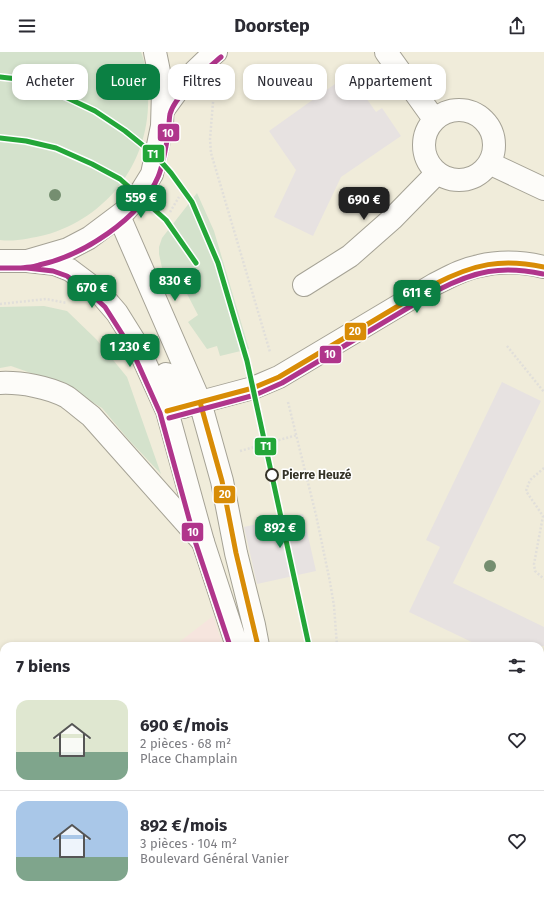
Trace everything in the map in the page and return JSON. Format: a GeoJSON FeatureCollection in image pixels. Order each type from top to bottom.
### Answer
{"type":"FeatureCollection","features":[{"type":"Feature","properties":{"kind":"main road"},"geometry":{"type":"LineString","coordinates":[[27,261],[68,249],[89,238],[125,211],[139,195],[152,174],[164,109],[163,91],[155,52]]}},
{"type":"Feature","properties":{"kind":"main road"},"geometry":{"type":"LineString","coordinates":[[164,109],[184,82],[196,69],[216,52]]}},
{"type":"Feature","properties":{"kind":"main road"},"geometry":{"type":"LineString","coordinates":[[386,52],[434,119]]}},
{"type":"Feature","properties":{"kind":"main road"},"geometry":{"type":"LineString","coordinates":[[454,110],[465,110],[476,114],[491,131],[494,141],[493,152],[489,163],[481,172],[471,178],[459,180],[447,178],[437,173],[428,163],[424,152],[424,140],[427,129],[434,119],[444,113],[454,110]]}},
{"type":"Feature","properties":{"kind":"main road"},"geometry":{"type":"LineString","coordinates":[[489,163],[544,189]]}},
{"type":"Feature","properties":{"kind":"main road"},"geometry":{"type":"LineString","coordinates":[[304,285],[350,256],[392,219],[437,173]]}},
{"type":"Feature","properties":{"kind":"main road"},"geometry":{"type":"LineString","coordinates":[[119,216],[183,407],[203,542],[236,642]]}},
{"type":"Feature","properties":{"kind":"main road"},"geometry":{"type":"LineString","coordinates":[[0,261],[27,261],[55,264],[70,270],[98,291],[117,313],[137,345],[183,407],[222,481],[236,553],[257,642]]}},
{"type":"Feature","properties":{"kind":"main road"},"geometry":{"type":"LineString","coordinates":[[183,407],[253,388],[279,377],[435,284],[459,273],[478,266],[512,262],[540,266]]}},
{"type":"Feature","properties":{"kind":"main road"},"geometry":{"type":"LineString","coordinates":[[0,383],[30,384],[65,396],[78,405],[91,416],[203,542]]}},
{"type":"Feature","properties":{"kind":"path"},"geometry":{"type":"LineString","coordinates":[[213,100],[210,139],[211,153],[271,355]]}},
{"type":"Feature","properties":{"kind":"path"},"geometry":{"type":"LineString","coordinates":[[170,212],[178,197]]}},
{"type":"Feature","properties":{"kind":"path"},"geometry":{"type":"LineString","coordinates":[[0,304],[46,298],[72,305]]}},
{"type":"Feature","properties":{"kind":"path"},"geometry":{"type":"LineString","coordinates":[[507,346],[544,392]]}},
{"type":"Feature","properties":{"kind":"path"},"geometry":{"type":"LineString","coordinates":[[287,398],[316,516],[334,606],[337,642]]}},
{"type":"Feature","properties":{"kind":"path"},"geometry":{"type":"LineString","coordinates":[[272,442],[297,436]]}},
{"type":"Feature","properties":{"kind":"path"},"geometry":{"type":"LineString","coordinates":[[544,468],[530,480],[526,491],[543,516],[534,564],[535,571],[544,579]]}},
{"type":"Feature","properties":{"kind":"shaded area"},"geometry":{"type":"Polygon","coordinates":[[[213,616],[222,642],[179,642],[213,616]]]}},
{"type":"Feature","properties":{"kind":"green space"},"geometry":{"type":"Polygon","coordinates":[[[0,52],[141,52],[144,64],[96,64],[96,100],[148,100],[147,118],[142,141],[134,163],[122,182],[107,200],[89,215],[68,226],[45,235],[17,240],[0,240],[0,52]]]}},
{"type":"Feature","properties":{"kind":"green space"},"geometry":{"type":"Polygon","coordinates":[[[197,193],[214,231],[249,349],[220,356],[217,346],[207,349],[188,322],[198,315],[185,290],[175,295],[162,268],[159,254],[159,247],[162,238],[197,193]]]}},
{"type":"Feature","properties":{"kind":"green space"},"geometry":{"type":"Polygon","coordinates":[[[44,306],[67,311],[96,339],[127,377],[161,474],[128,439],[102,408],[62,384],[11,366],[0,368],[0,307],[44,306]]]}},
{"type":"Feature","properties":{"kind":"building"},"geometry":{"type":"Polygon","coordinates":[[[335,84],[335,100],[367,100],[376,112],[382,108],[401,136],[341,177],[313,236],[274,217],[296,170],[269,131],[313,100],[327,100],[327,90],[335,84]]]}},
{"type":"Feature","properties":{"kind":"building"},"geometry":{"type":"Polygon","coordinates":[[[502,382],[541,401],[453,583],[544,627],[544,642],[472,642],[409,612],[440,547],[426,540],[502,382]]]}},
{"type":"Feature","properties":{"kind":"building"},"geometry":{"type":"Polygon","coordinates":[[[303,514],[316,571],[257,584],[244,527],[303,514]]]}},
{"type":"Feature","properties":{"kind":"transit line","name":"10"},"geometry":{"type":"LineString","coordinates":[[21,268],[56,260],[91,244],[124,221],[138,207],[149,192],[160,172],[169,129],[170,114],[173,107],[184,91],[221,57]]}},
{"type":"Feature","properties":{"kind":"transit line","name":"T1"},"geometry":{"type":"LineString","coordinates":[[0,77],[18,79],[57,93],[95,111],[125,131],[156,156],[171,173],[192,202],[218,263],[247,361],[308,642]]}},
{"type":"Feature","properties":{"kind":"transit line","name":"T1"},"geometry":{"type":"LineString","coordinates":[[0,138],[26,141],[56,148],[92,164],[120,179],[166,220],[196,263]]}},
{"type":"Feature","properties":{"kind":"transit line","name":"20"},"geometry":{"type":"LineString","coordinates":[[167,411],[253,388],[279,377],[435,284],[475,267],[501,263],[529,264],[544,267]]}},
{"type":"Feature","properties":{"kind":"transit line","name":"10"},"geometry":{"type":"LineString","coordinates":[[0,268],[27,268],[53,271],[67,276],[105,307],[131,348],[160,413],[196,544],[229,642]]}},
{"type":"Feature","properties":{"kind":"transit line","name":"10"},"geometry":{"type":"LineString","coordinates":[[169,418],[255,395],[282,383],[451,283],[476,274],[501,270],[528,271],[543,274]]}},
{"type":"Feature","properties":{"kind":"transit line","name":"20"},"geometry":{"type":"LineString","coordinates":[[200,402],[222,481],[236,553],[257,642]]}},
{"type":"Feature","properties":{"kind":"place","name":"Pierre Heuzé"},"geometry":{"type":"Point","coordinates":[272,475]}}]}
